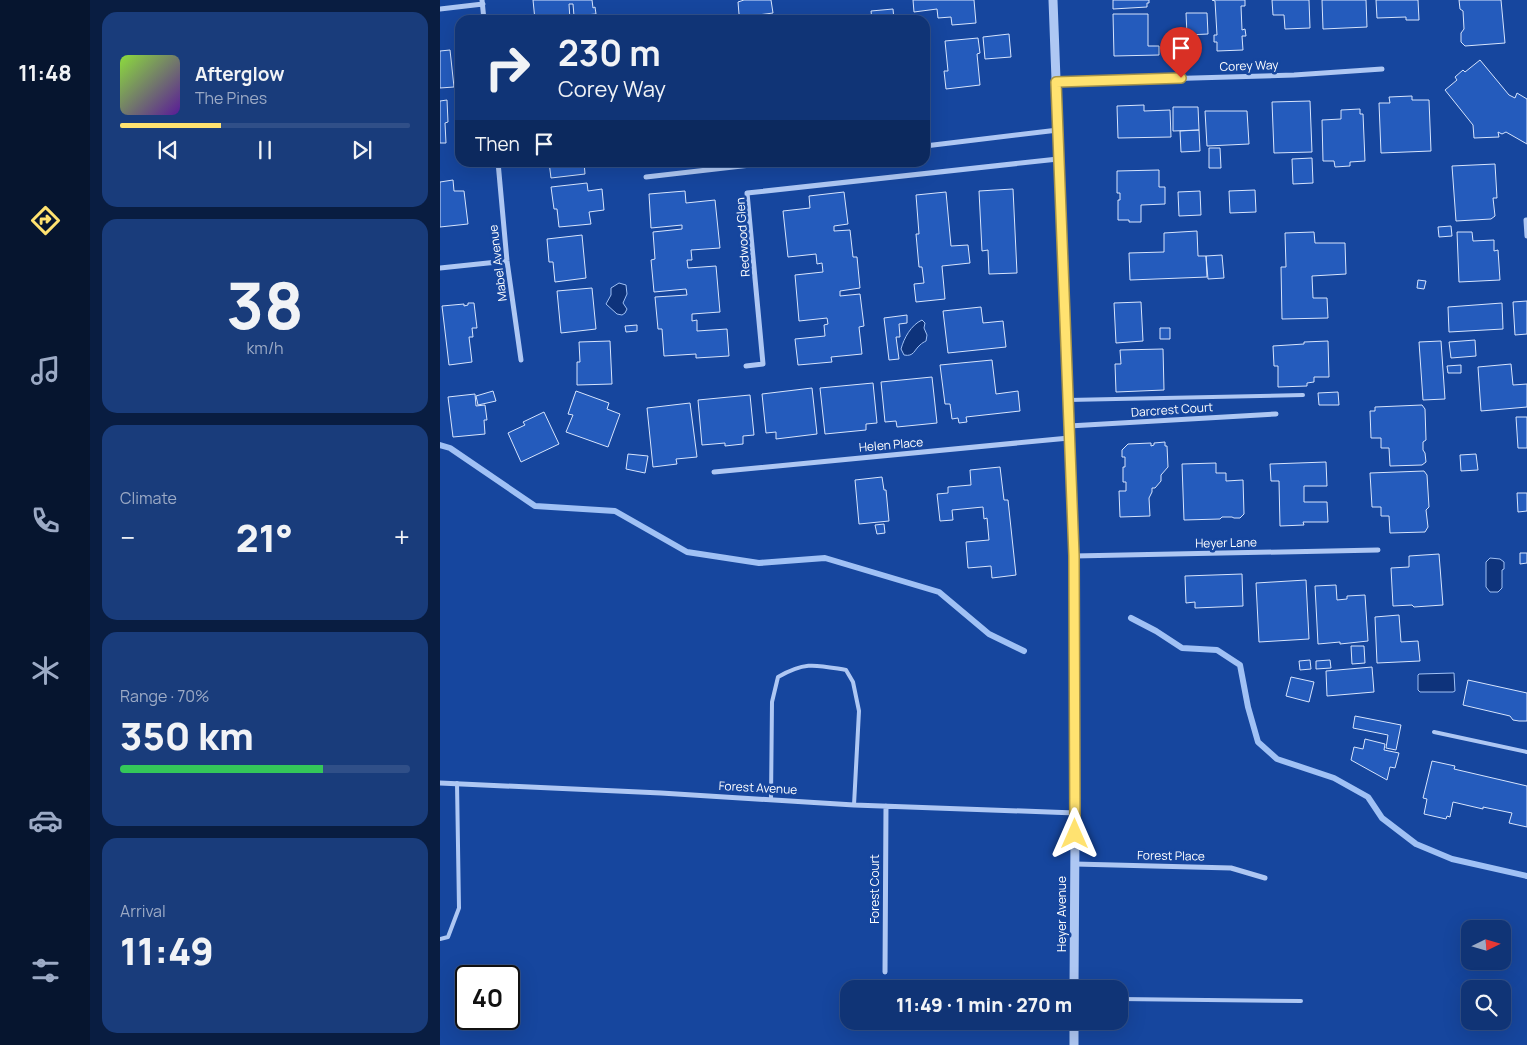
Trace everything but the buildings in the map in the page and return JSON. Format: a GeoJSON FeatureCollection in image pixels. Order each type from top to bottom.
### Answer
{"type":"FeatureCollection","features":[{"type":"Feature","properties":{"kind":"street","name":"Heyer Avenue"},"geometry":{"type":"LineString","coordinates":[[1053,0],[1074,556],[1074,980]]}},
{"type":"Feature","properties":{"kind":"street"},"geometry":{"type":"LineString","coordinates":[[440,9],[482,2],[483,15]]}},
{"type":"Feature","properties":{"kind":"street","name":"Corey Way"},"geometry":{"type":"LineString","coordinates":[[1056,82],[1294,75],[1382,69]]}},
{"type":"Feature","properties":{"kind":"street"},"geometry":{"type":"LineString","coordinates":[[930,145],[1058,130]]}},
{"type":"Feature","properties":{"kind":"street","name":"Redwood Glen"},"geometry":{"type":"LineString","coordinates":[[746,366],[763,364],[747,193],[1058,158]]}},
{"type":"Feature","properties":{"kind":"street","name":"Mabel Avenue"},"geometry":{"type":"LineString","coordinates":[[498,167],[507,261],[521,360]]}},
{"type":"Feature","properties":{"kind":"street"},"geometry":{"type":"LineString","coordinates":[[646,177],[734,167]]}},
{"type":"Feature","properties":{"kind":"street"},"geometry":{"type":"LineString","coordinates":[[1527,220],[1527,236]]}},
{"type":"Feature","properties":{"kind":"street"},"geometry":{"type":"LineString","coordinates":[[440,268],[507,261]]}},
{"type":"Feature","properties":{"kind":"street","name":"Darcrest Court"},"geometry":{"type":"LineString","coordinates":[[1069,426],[1276,414]]}},
{"type":"Feature","properties":{"kind":"street","name":"Helen Place"},"geometry":{"type":"LineString","coordinates":[[714,472],[1069,438]]}},
{"type":"Feature","properties":{"kind":"street","name":"Heyer Lane"},"geometry":{"type":"LineString","coordinates":[[1074,556],[1378,550]]}},
{"type":"Feature","properties":{"kind":"street","name":"Forest Avenue"},"geometry":{"type":"LineString","coordinates":[[440,783],[772,799],[854,805],[1075,813]]}},
{"type":"Feature","properties":{"kind":"street","name":"Forest Court"},"geometry":{"type":"LineString","coordinates":[[885,972],[886,806]]}},
{"type":"Feature","properties":{"kind":"street","name":"Forest Place"},"geometry":{"type":"LineString","coordinates":[[1075,864],[1232,868],[1265,878]]}},
{"type":"Feature","properties":{"kind":"street"},"geometry":{"type":"LineString","coordinates":[[1074,1030],[1074,1045]]}},
{"type":"Feature","properties":{"kind":"lane"},"geometry":{"type":"LineString","coordinates":[[1068,400],[1303,395]]}},
{"type":"Feature","properties":{"kind":"lane"},"geometry":{"type":"LineString","coordinates":[[772,799],[772,702],[778,677],[794,668],[812,664],[846,670],[853,682],[859,710],[854,805]]}},
{"type":"Feature","properties":{"kind":"lane"},"geometry":{"type":"LineString","coordinates":[[1434,732],[1527,752]]}},
{"type":"Feature","properties":{"kind":"lane"},"geometry":{"type":"LineString","coordinates":[[440,939],[448,937],[458,908],[457,783]]}},
{"type":"Feature","properties":{"kind":"lane"},"geometry":{"type":"LineString","coordinates":[[1128,999],[1301,1000]]}},
{"type":"Feature","properties":{"kind":"water"},"geometry":{"type":"Polygon","coordinates":[[[619,283],[626,285],[627,294],[623,303],[627,309],[622,315],[617,314],[606,304],[611,295],[611,288],[619,283]]]}},
{"type":"Feature","properties":{"kind":"water"},"geometry":{"type":"Polygon","coordinates":[[[922,320],[925,323],[926,341],[912,354],[904,355],[901,349],[906,336],[914,325],[922,320]]]}},
{"type":"Feature","properties":{"kind":"water"},"geometry":{"type":"Polygon","coordinates":[[[1490,558],[1500,559],[1504,562],[1502,588],[1498,592],[1490,592],[1486,587],[1486,562],[1490,558]]]}},
{"type":"Feature","properties":{"kind":"water"},"geometry":{"type":"Polygon","coordinates":[[[1454,673],[1455,691],[1453,692],[1420,692],[1418,690],[1419,674],[1454,673]]]}},
{"type":"Feature","properties":{"kind":"waterway"},"geometry":{"type":"LineString","coordinates":[[440,445],[450,448],[535,506],[615,511],[687,552],[759,563],[825,558],[939,592],[989,634],[1024,651]]}},
{"type":"Feature","properties":{"kind":"waterway"},"geometry":{"type":"LineString","coordinates":[[1131,618],[1182,648],[1217,650],[1240,665],[1248,707],[1258,742],[1277,759],[1334,778],[1368,797],[1382,818],[1416,844],[1452,859],[1527,876]]}},
{"type":"Feature","properties":{"kind":"route"},"geometry":{"type":"LineString","coordinates":[[1075,834],[1074,556],[1056,82],[1181,78]]}}]}
